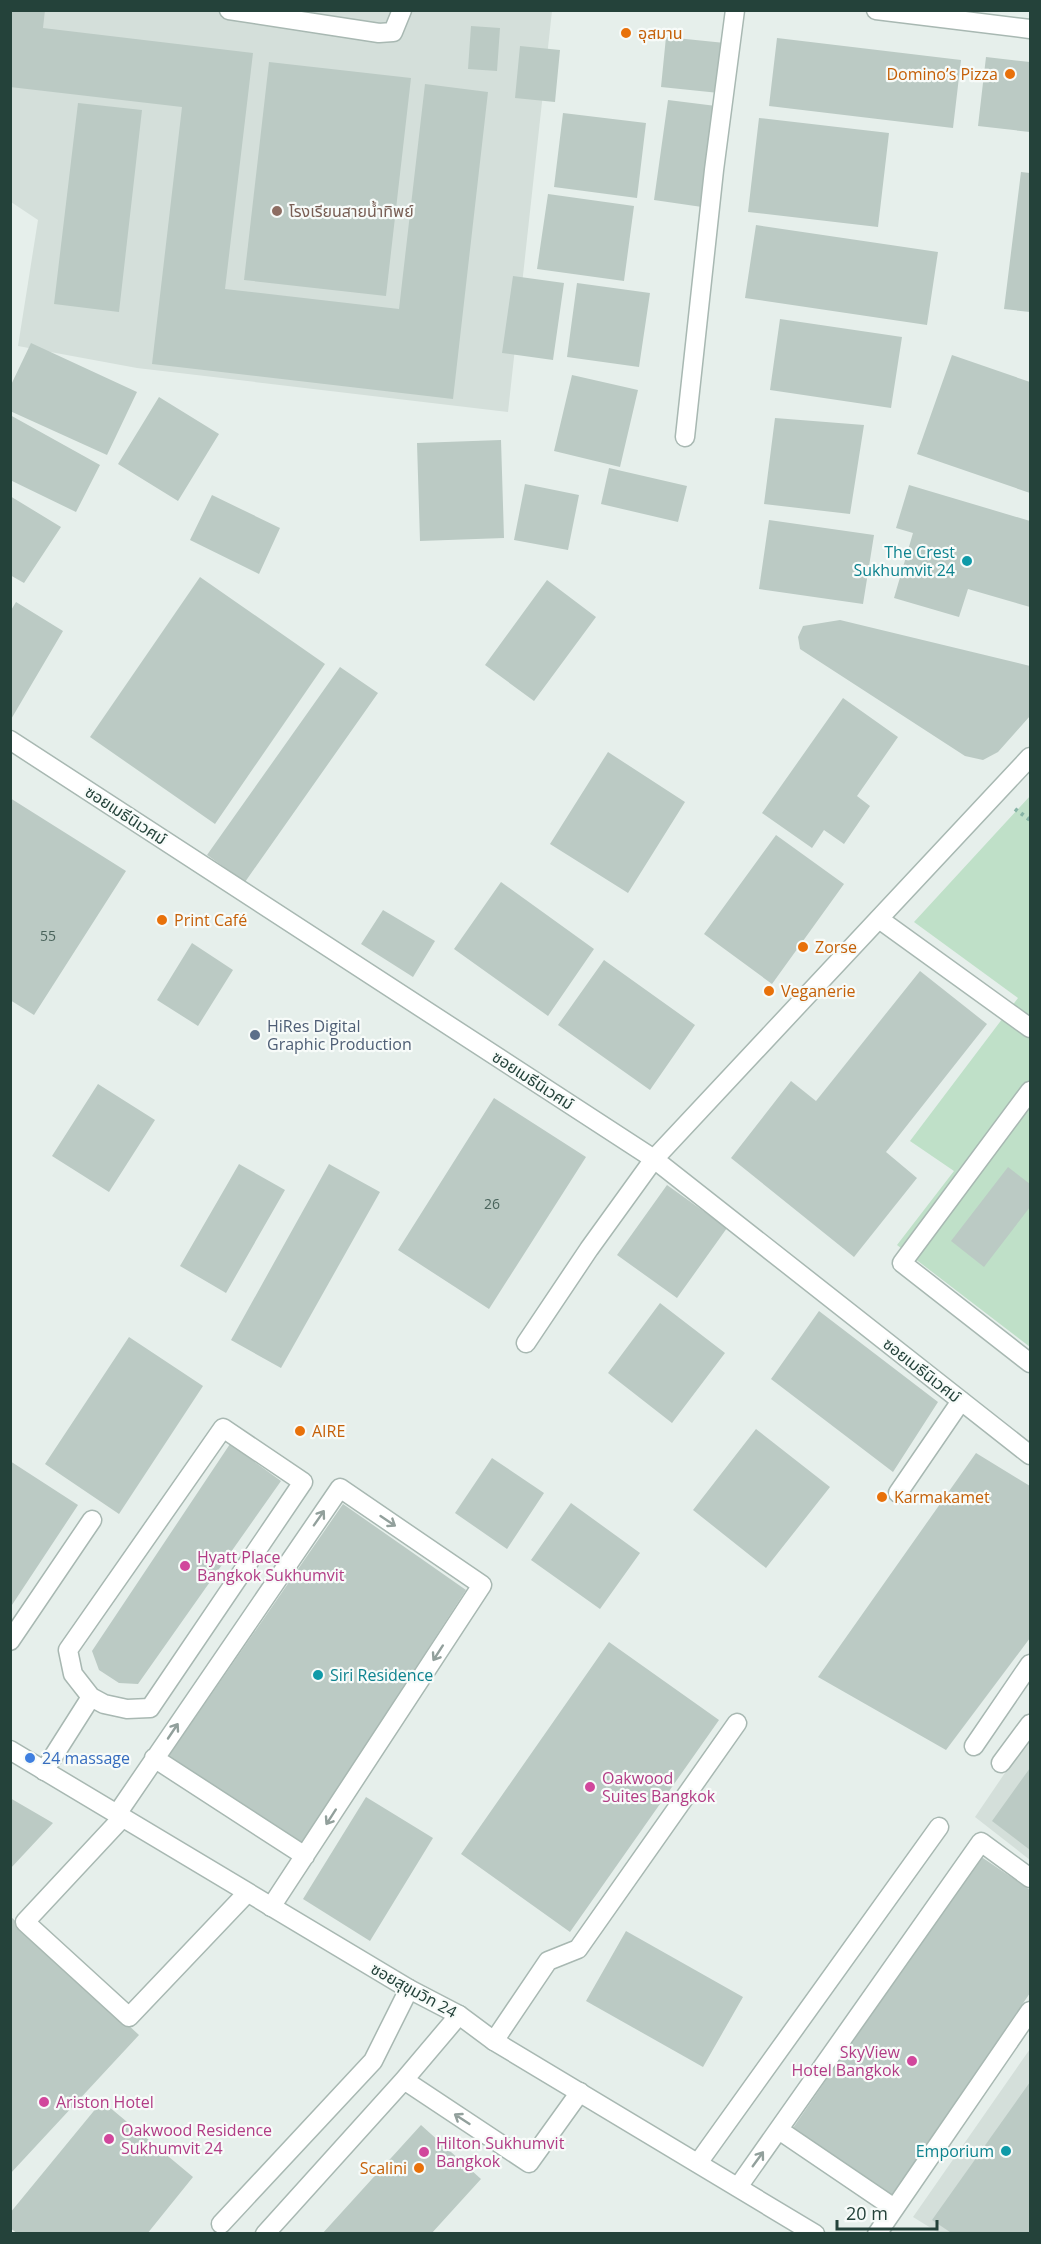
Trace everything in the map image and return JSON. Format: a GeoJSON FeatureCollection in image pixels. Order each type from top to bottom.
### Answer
{"type":"FeatureCollection","features":[{"type":"Feature","properties":{"kind":"street"},"geometry":{"type":"LineString","coordinates":[[229,10],[379,33],[393,32],[402,10]]}},
{"type":"Feature","properties":{"kind":"street"},"geometry":{"type":"LineString","coordinates":[[685,437],[712,181],[735,10]]}},
{"type":"Feature","properties":{"kind":"street"},"geometry":{"type":"LineString","coordinates":[[876,10],[938,14],[1030,29]]}},
{"type":"Feature","properties":{"kind":"street","name":"ซอยเมธีนิเวศม์"},"geometry":{"type":"LineString","coordinates":[[10,741],[654,1159],[1030,1455]]}},
{"type":"Feature","properties":{"kind":"street"},"geometry":{"type":"LineString","coordinates":[[526,1343],[589,1249],[654,1159],[1030,757]]}},
{"type":"Feature","properties":{"kind":"street"},"geometry":{"type":"LineString","coordinates":[[879,919],[1030,1028]]}},
{"type":"Feature","properties":{"kind":"street"},"geometry":{"type":"LineString","coordinates":[[1030,1091],[902,1263],[1030,1363]]}},
{"type":"Feature","properties":{"kind":"street"},"geometry":{"type":"LineString","coordinates":[[898,1493],[962,1401]]}},
{"type":"Feature","properties":{"kind":"street"},"geometry":{"type":"LineString","coordinates":[[223,1428],[303,1482],[150,1708],[127,1709],[104,1704],[91,1697],[73,1674],[68,1650],[223,1428]]}},
{"type":"Feature","properties":{"kind":"street"},"geometry":{"type":"LineString","coordinates":[[247,1893],[129,2017],[25,1922],[120,1816],[154,1758],[340,1488],[482,1585],[271,1907]]}},
{"type":"Feature","properties":{"kind":"street"},"geometry":{"type":"LineString","coordinates":[[10,1641],[92,1520]]}},
{"type":"Feature","properties":{"kind":"street"},"geometry":{"type":"LineString","coordinates":[[974,1746],[1030,1664]]}},
{"type":"Feature","properties":{"kind":"street"},"geometry":{"type":"LineString","coordinates":[[44,1771],[91,1697]]}},
{"type":"Feature","properties":{"kind":"street"},"geometry":{"type":"LineString","coordinates":[[494,2041],[548,1961],[578,1949],[737,1723]]}},
{"type":"Feature","properties":{"kind":"street"},"geometry":{"type":"LineString","coordinates":[[1001,1763],[1030,1724]]}},
{"type":"Feature","properties":{"kind":"street","name":"ซอยสุขุมวิท 24"},"geometry":{"type":"LineString","coordinates":[[10,1750],[409,1989],[459,2015],[494,2041],[815,2234]]}},
{"type":"Feature","properties":{"kind":"street"},"geometry":{"type":"LineString","coordinates":[[154,1758],[305,1856]]}},
{"type":"Feature","properties":{"kind":"street"},"geometry":{"type":"LineString","coordinates":[[698,2163],[939,1827]]}},
{"type":"Feature","properties":{"kind":"street"},"geometry":{"type":"LineString","coordinates":[[738,2187],[981,1842],[1030,1878]]}},
{"type":"Feature","properties":{"kind":"street"},"geometry":{"type":"LineString","coordinates":[[221,2224],[373,2061],[409,1989]]}},
{"type":"Feature","properties":{"kind":"street"},"geometry":{"type":"LineString","coordinates":[[877,2234],[1030,2011]]}},
{"type":"Feature","properties":{"kind":"street"},"geometry":{"type":"LineString","coordinates":[[265,2234],[404,2080],[459,2015]]}},
{"type":"Feature","properties":{"kind":"street"},"geometry":{"type":"LineString","coordinates":[[404,2080],[529,2163],[579,2092]]}},
{"type":"Feature","properties":{"kind":"street"},"geometry":{"type":"LineString","coordinates":[[779,2130],[894,2208]]}},
{"type":"Feature","properties":{"kind":"shaded area","name":"โรงเรียนสายน้ำทิพย์"},"geometry":{"type":"Polygon","coordinates":[[[10,11],[552,11],[508,412],[137,368],[18,346],[38,220],[11,202],[10,11]]]}},
{"type":"Feature","properties":{"kind":"shaded area"},"geometry":{"type":"Polygon","coordinates":[[[1030,1736],[1030,1860],[975,1817],[1030,1736]]]}},
{"type":"Feature","properties":{"kind":"shaded area","name":"Emporium"},"geometry":{"type":"Polygon","coordinates":[[[1030,2049],[1030,2233],[939,2233],[913,2217],[1030,2049]]]}},
{"type":"Feature","properties":{"kind":"green space"},"geometry":{"type":"Polygon","coordinates":[[[1030,796],[1030,1347],[897,1245],[954,1171],[910,1141],[1018,998],[914,922],[1030,796]]]}},
{"type":"Feature","properties":{"kind":"building"},"geometry":{"type":"Polygon","coordinates":[[[10,10],[45,10],[43,28],[253,53],[225,289],[399,309],[425,84],[488,92],[453,399],[152,364],[182,107],[10,87],[10,10]]]}},
{"type":"Feature","properties":{"kind":"building"},"geometry":{"type":"Polygon","coordinates":[[[471,26],[500,28],[497,71],[468,69],[471,26]]]}},
{"type":"Feature","properties":{"kind":"building"},"geometry":{"type":"Polygon","coordinates":[[[666,37],[725,43],[719,93],[661,87],[666,37]]]}},
{"type":"Feature","properties":{"kind":"building"},"geometry":{"type":"Polygon","coordinates":[[[777,38],[961,60],[953,128],[769,106],[777,38]]]}},
{"type":"Feature","properties":{"kind":"building"},"geometry":{"type":"Polygon","coordinates":[[[520,46],[560,50],[555,102],[515,98],[520,46]]]}},
{"type":"Feature","properties":{"kind":"building"},"geometry":{"type":"Polygon","coordinates":[[[986,57],[1030,62],[1030,132],[978,126],[986,57]]]}},
{"type":"Feature","properties":{"kind":"building"},"geometry":{"type":"Polygon","coordinates":[[[269,62],[411,78],[386,296],[244,280],[269,62]]]}},
{"type":"Feature","properties":{"kind":"building"},"geometry":{"type":"Polygon","coordinates":[[[668,100],[716,106],[702,207],[654,200],[668,100]]]}},
{"type":"Feature","properties":{"kind":"building"},"geometry":{"type":"Polygon","coordinates":[[[78,103],[142,110],[119,312],[54,304],[78,103]]]}},
{"type":"Feature","properties":{"kind":"building"},"geometry":{"type":"Polygon","coordinates":[[[563,113],[646,123],[637,198],[554,187],[563,113]]]}},
{"type":"Feature","properties":{"kind":"building"},"geometry":{"type":"Polygon","coordinates":[[[759,118],[889,133],[878,227],[748,212],[759,118]]]}},
{"type":"Feature","properties":{"kind":"building"},"geometry":{"type":"Polygon","coordinates":[[[1021,172],[1030,173],[1030,312],[1004,309],[1021,172]]]}},
{"type":"Feature","properties":{"kind":"building"},"geometry":{"type":"Polygon","coordinates":[[[548,194],[634,206],[624,281],[537,269],[548,194]]]}},
{"type":"Feature","properties":{"kind":"building"},"geometry":{"type":"Polygon","coordinates":[[[756,225],[938,252],[927,325],[745,298],[756,225]]]}},
{"type":"Feature","properties":{"kind":"building"},"geometry":{"type":"Polygon","coordinates":[[[513,276],[564,283],[553,360],[502,353],[513,276]]]}},
{"type":"Feature","properties":{"kind":"building"},"geometry":{"type":"Polygon","coordinates":[[[577,283],[650,293],[639,367],[567,357],[577,283]]]}},
{"type":"Feature","properties":{"kind":"building"},"geometry":{"type":"Polygon","coordinates":[[[780,319],[902,337],[891,408],[770,390],[780,319]]]}},
{"type":"Feature","properties":{"kind":"building"},"geometry":{"type":"Polygon","coordinates":[[[31,343],[137,392],[107,455],[10,411],[10,387],[31,343]]]}},
{"type":"Feature","properties":{"kind":"building"},"geometry":{"type":"Polygon","coordinates":[[[952,355],[1030,382],[1030,493],[917,454],[952,355]]]}},
{"type":"Feature","properties":{"kind":"building"},"geometry":{"type":"Polygon","coordinates":[[[572,375],[638,390],[620,467],[554,451],[572,375]]]}},
{"type":"Feature","properties":{"kind":"building"},"geometry":{"type":"Polygon","coordinates":[[[159,397],[219,434],[178,501],[118,464],[159,397]]]}},
{"type":"Feature","properties":{"kind":"building"},"geometry":{"type":"Polygon","coordinates":[[[10,415],[100,465],[76,512],[10,480],[10,415]]]}},
{"type":"Feature","properties":{"kind":"building"},"geometry":{"type":"Polygon","coordinates":[[[775,418],[864,425],[850,514],[764,504],[775,418]]]}},
{"type":"Feature","properties":{"kind":"building"},"geometry":{"type":"Polygon","coordinates":[[[501,440],[504,538],[420,541],[417,443],[501,440]]]}},
{"type":"Feature","properties":{"kind":"building"},"geometry":{"type":"Polygon","coordinates":[[[609,468],[687,486],[678,522],[601,504],[609,468]]]}},
{"type":"Feature","properties":{"kind":"building"},"geometry":{"type":"Polygon","coordinates":[[[525,484],[579,495],[568,550],[514,540],[525,484]]]}},
{"type":"Feature","properties":{"kind":"building","name":"The Crest Sukhumvit 24"},"geometry":{"type":"Polygon","coordinates":[[[909,485],[1030,521],[1030,607],[968,589],[959,617],[894,598],[913,533],[896,528],[909,485]]]}},
{"type":"Feature","properties":{"kind":"building"},"geometry":{"type":"Polygon","coordinates":[[[212,495],[280,528],[259,574],[190,540],[212,495]]]}},
{"type":"Feature","properties":{"kind":"building"},"geometry":{"type":"Polygon","coordinates":[[[10,496],[61,527],[24,583],[10,575],[10,496]]]}},
{"type":"Feature","properties":{"kind":"building"},"geometry":{"type":"Polygon","coordinates":[[[769,520],[874,535],[863,604],[759,589],[769,520]]]}},
{"type":"Feature","properties":{"kind":"building"},"geometry":{"type":"Polygon","coordinates":[[[200,577],[325,664],[215,824],[90,737],[200,577]]]}},
{"type":"Feature","properties":{"kind":"building"},"geometry":{"type":"Polygon","coordinates":[[[547,580],[596,617],[534,701],[485,665],[547,580]]]}},
{"type":"Feature","properties":{"kind":"building"},"geometry":{"type":"Polygon","coordinates":[[[16,602],[63,631],[10,721],[10,612],[16,602]]]}},
{"type":"Feature","properties":{"kind":"building"},"geometry":{"type":"Polygon","coordinates":[[[840,620],[1030,666],[1030,716],[998,752],[983,760],[965,756],[800,649],[798,637],[803,626],[840,620]]]}},
{"type":"Feature","properties":{"kind":"building"},"geometry":{"type":"Polygon","coordinates":[[[340,667],[378,693],[245,882],[207,855],[340,667]]]}},
{"type":"Feature","properties":{"kind":"building"},"geometry":{"type":"Polygon","coordinates":[[[843,698],[898,737],[857,796],[870,806],[844,844],[824,830],[812,848],[762,813],[843,698]]]}},
{"type":"Feature","properties":{"kind":"building"},"geometry":{"type":"Polygon","coordinates":[[[608,752],[685,802],[628,893],[550,844],[608,752]]]}},
{"type":"Feature","properties":{"kind":"building"},"geometry":{"type":"Polygon","coordinates":[[[10,798],[126,871],[34,1015],[10,1000],[10,798]]]}},
{"type":"Feature","properties":{"kind":"building"},"geometry":{"type":"Polygon","coordinates":[[[776,835],[844,884],[772,984],[704,934],[776,835]]]}},
{"type":"Feature","properties":{"kind":"building"},"geometry":{"type":"Polygon","coordinates":[[[501,882],[594,949],[548,1016],[454,949],[501,882]]]}},
{"type":"Feature","properties":{"kind":"building"},"geometry":{"type":"Polygon","coordinates":[[[383,910],[435,941],[413,977],[361,944],[383,910]]]}},
{"type":"Feature","properties":{"kind":"building"},"geometry":{"type":"Polygon","coordinates":[[[192,943],[233,970],[198,1026],[157,1000],[192,943]]]}},
{"type":"Feature","properties":{"kind":"building"},"geometry":{"type":"Polygon","coordinates":[[[604,960],[695,1025],[650,1090],[558,1025],[604,960]]]}},
{"type":"Feature","properties":{"kind":"building"},"geometry":{"type":"Polygon","coordinates":[[[920,971],[987,1024],[886,1152],[917,1178],[854,1257],[731,1158],[791,1081],[816,1101],[920,971]]]}},
{"type":"Feature","properties":{"kind":"building"},"geometry":{"type":"Polygon","coordinates":[[[98,1084],[155,1120],[109,1192],[52,1156],[98,1084]]]}},
{"type":"Feature","properties":{"kind":"building"},"geometry":{"type":"Polygon","coordinates":[[[494,1098],[586,1157],[489,1309],[398,1250],[494,1098]]]}},
{"type":"Feature","properties":{"kind":"building"},"geometry":{"type":"Polygon","coordinates":[[[239,1164],[285,1190],[226,1293],[180,1266],[239,1164]]]}},
{"type":"Feature","properties":{"kind":"building"},"geometry":{"type":"Polygon","coordinates":[[[329,1164],[380,1192],[281,1368],[231,1340],[329,1164]]]}},
{"type":"Feature","properties":{"kind":"building"},"geometry":{"type":"Polygon","coordinates":[[[1008,1167],[1030,1184],[1030,1207],[984,1267],[951,1241],[1008,1167]]]}},
{"type":"Feature","properties":{"kind":"building"},"geometry":{"type":"Polygon","coordinates":[[[667,1185],[727,1228],[677,1298],[617,1255],[667,1185]]]}},
{"type":"Feature","properties":{"kind":"building"},"geometry":{"type":"Polygon","coordinates":[[[660,1303],[725,1353],[672,1423],[608,1373],[660,1303]]]}},
{"type":"Feature","properties":{"kind":"building"},"geometry":{"type":"Polygon","coordinates":[[[819,1311],[938,1402],[893,1472],[771,1379],[819,1311]]]}},
{"type":"Feature","properties":{"kind":"building"},"geometry":{"type":"Polygon","coordinates":[[[129,1337],[203,1386],[119,1514],[45,1464],[129,1337]]]}},
{"type":"Feature","properties":{"kind":"building"},"geometry":{"type":"Polygon","coordinates":[[[756,1429],[830,1487],[766,1568],[693,1510],[756,1429]]]}},
{"type":"Feature","properties":{"kind":"building","name":"Hyatt Place Bangkok Sukhumvit"},"geometry":{"type":"Polygon","coordinates":[[[230,1444],[281,1481],[138,1684],[119,1683],[99,1670],[92,1651],[230,1444]]]}},
{"type":"Feature","properties":{"kind":"building"},"geometry":{"type":"Polygon","coordinates":[[[976,1453],[1030,1486],[1030,1638],[946,1750],[818,1677],[976,1453]]]}},
{"type":"Feature","properties":{"kind":"building"},"geometry":{"type":"Polygon","coordinates":[[[492,1458],[544,1493],[507,1549],[455,1513],[492,1458]]]}},
{"type":"Feature","properties":{"kind":"building"},"geometry":{"type":"Polygon","coordinates":[[[10,1461],[78,1505],[10,1608],[10,1461]]]}},
{"type":"Feature","properties":{"kind":"building"},"geometry":{"type":"Polygon","coordinates":[[[571,1503],[640,1553],[600,1609],[531,1560],[571,1503]]]}},
{"type":"Feature","properties":{"kind":"building","name":"Siri Residence"},"geometry":{"type":"Polygon","coordinates":[[[343,1504],[466,1590],[301,1845],[166,1760],[343,1504]]]}},
{"type":"Feature","properties":{"kind":"building","name":"Oakwood Suites Bangkok"},"geometry":{"type":"Polygon","coordinates":[[[609,1642],[719,1720],[570,1932],[461,1854],[609,1642]]]}},
{"type":"Feature","properties":{"kind":"building"},"geometry":{"type":"Polygon","coordinates":[[[1030,1768],[1030,1850],[992,1821],[1030,1768]]]}},
{"type":"Feature","properties":{"kind":"building"},"geometry":{"type":"Polygon","coordinates":[[[366,1797],[433,1838],[370,1941],[303,1899],[366,1797]]]}},
{"type":"Feature","properties":{"kind":"building"},"geometry":{"type":"Polygon","coordinates":[[[10,1798],[53,1823],[10,1869],[10,1798]]]}},
{"type":"Feature","properties":{"kind":"building","name":"SkyView Hotel Bangkok"},"geometry":{"type":"Polygon","coordinates":[[[980,1856],[1030,1890],[1030,1993],[892,2198],[793,2128],[980,1856]]]}},
{"type":"Feature","properties":{"kind":"building","name":"Ariston Hotel"},"geometry":{"type":"Polygon","coordinates":[[[10,1916],[139,2035],[10,2174],[10,1916]]]}},
{"type":"Feature","properties":{"kind":"building"},"geometry":{"type":"Polygon","coordinates":[[[626,1931],[743,1997],[703,2067],[586,2001],[626,1931]]]}},
{"type":"Feature","properties":{"kind":"building","name":"Emporium"},"geometry":{"type":"Polygon","coordinates":[[[1030,2082],[1030,2234],[953,2234],[932,2220],[1030,2082]]]}},
{"type":"Feature","properties":{"kind":"building","name":"Oakwood Residence Sukhumvit 24"},"geometry":{"type":"Polygon","coordinates":[[[102,2101],[193,2177],[147,2234],[18,2234],[10,2228],[10,2213],[102,2101]]]}},
{"type":"Feature","properties":{"kind":"building","name":"Hilton Sukhumvit Bangkok"},"geometry":{"type":"Polygon","coordinates":[[[421,2125],[481,2179],[431,2234],[322,2234],[421,2125]]]}},
{"type":"Feature","properties":{"kind":"place","name":"อุสมาน"},"geometry":{"type":"Point","coordinates":[626,33]}},
{"type":"Feature","properties":{"kind":"place","name":"Domino’s Pizza"},"geometry":{"type":"Point","coordinates":[1010,74]}},
{"type":"Feature","properties":{"kind":"place","name":"โรงเรียนสายน้ำทิพย์"},"geometry":{"type":"Point","coordinates":[277,211]}},
{"type":"Feature","properties":{"kind":"place","name":"The Crest Sukhumvit 24"},"geometry":{"type":"Point","coordinates":[967,561]}},
{"type":"Feature","properties":{"kind":"place","name":"Print Café"},"geometry":{"type":"Point","coordinates":[162,920]}},
{"type":"Feature","properties":{"kind":"place","name":"Zorse"},"geometry":{"type":"Point","coordinates":[803,947]}},
{"type":"Feature","properties":{"kind":"place","name":"Veganerie"},"geometry":{"type":"Point","coordinates":[769,991]}},
{"type":"Feature","properties":{"kind":"place","name":"HiRes Digital Graphic Production"},"geometry":{"type":"Point","coordinates":[255,1035]}},
{"type":"Feature","properties":{"kind":"place","name":"AIRE"},"geometry":{"type":"Point","coordinates":[300,1431]}},
{"type":"Feature","properties":{"kind":"place","name":"Karmakamet"},"geometry":{"type":"Point","coordinates":[882,1497]}},
{"type":"Feature","properties":{"kind":"place","name":"Hyatt Place Bangkok Sukhumvit"},"geometry":{"type":"Point","coordinates":[185,1566]}},
{"type":"Feature","properties":{"kind":"place","name":"Siri Residence"},"geometry":{"type":"Point","coordinates":[318,1675]}},
{"type":"Feature","properties":{"kind":"place","name":"24 massage"},"geometry":{"type":"Point","coordinates":[30,1758]}},
{"type":"Feature","properties":{"kind":"place","name":"Oakwood Suites Bangkok"},"geometry":{"type":"Point","coordinates":[590,1787]}},
{"type":"Feature","properties":{"kind":"place","name":"SkyView Hotel Bangkok"},"geometry":{"type":"Point","coordinates":[912,2061]}},
{"type":"Feature","properties":{"kind":"place","name":"Ariston Hotel"},"geometry":{"type":"Point","coordinates":[44,2102]}},
{"type":"Feature","properties":{"kind":"place","name":"Oakwood Residence Sukhumvit 24"},"geometry":{"type":"Point","coordinates":[109,2139]}},
{"type":"Feature","properties":{"kind":"place","name":"Emporium"},"geometry":{"type":"Point","coordinates":[1006,2151]}},
{"type":"Feature","properties":{"kind":"place","name":"Hilton Sukhumvit Bangkok"},"geometry":{"type":"Point","coordinates":[424,2152]}},
{"type":"Feature","properties":{"kind":"place","name":"Scalini"},"geometry":{"type":"Point","coordinates":[419,2168]}}]}
